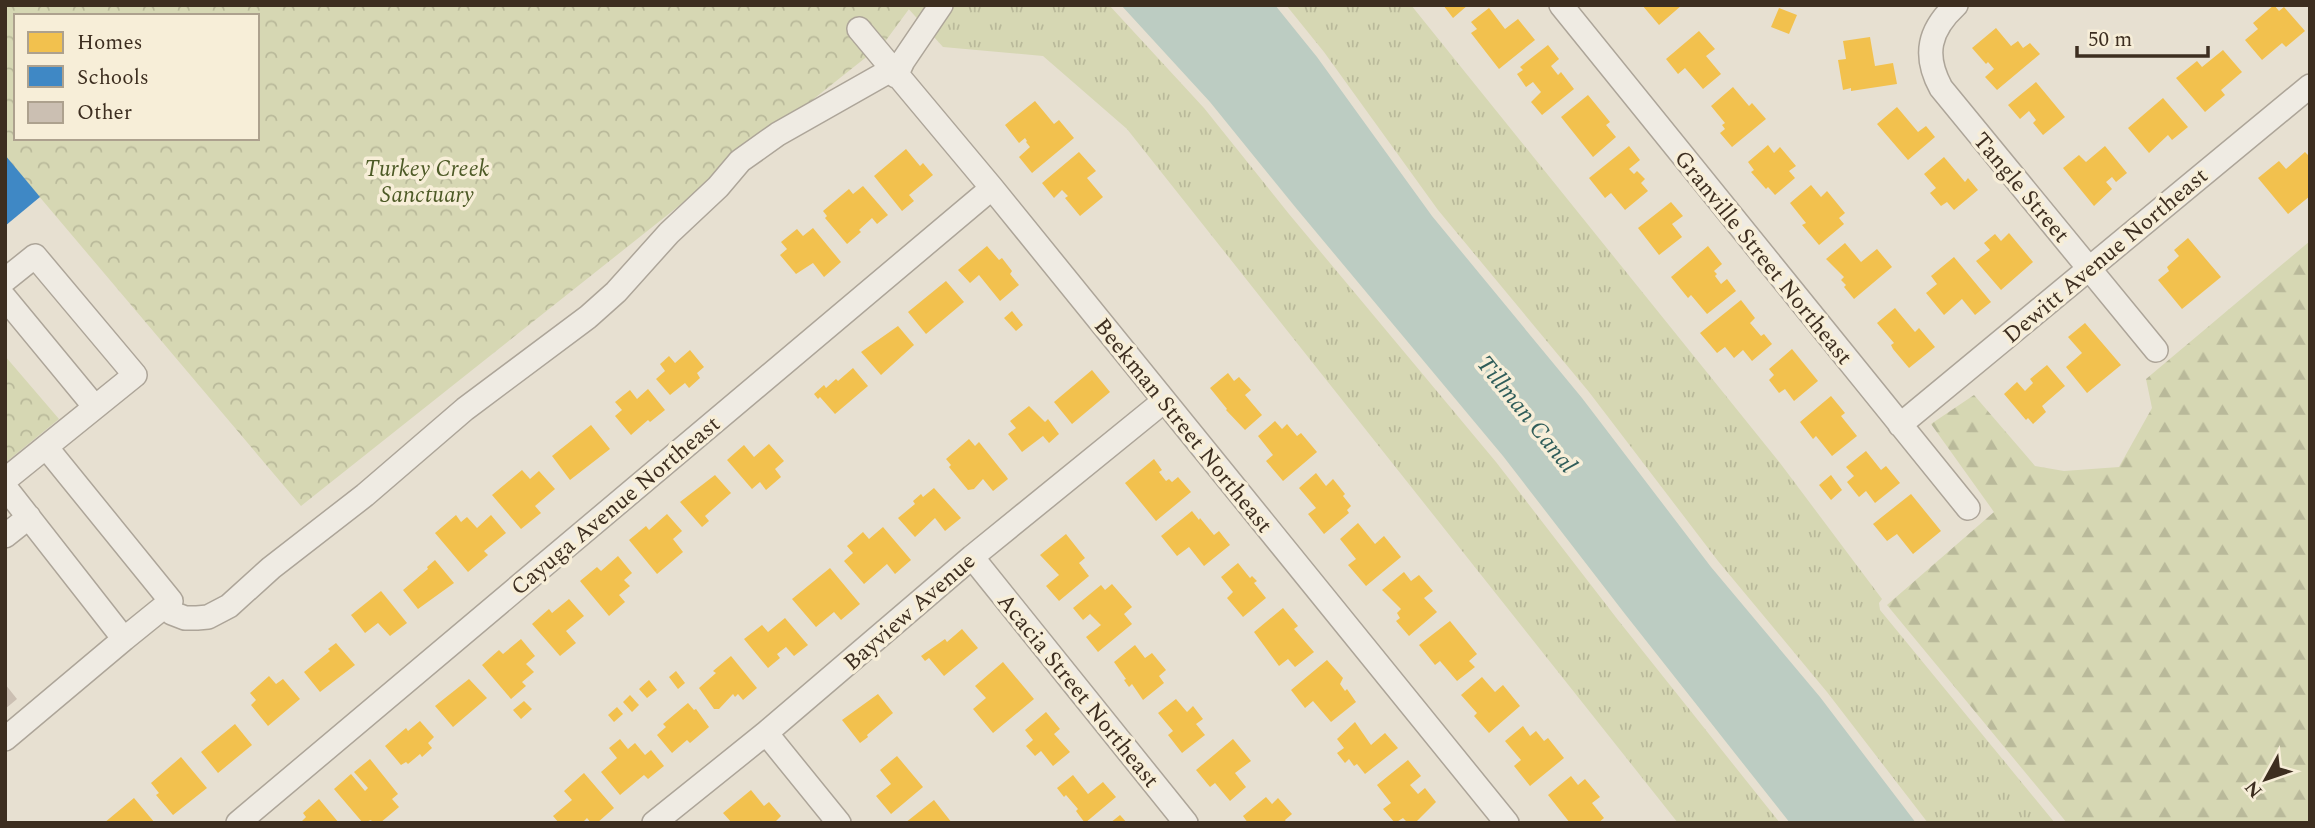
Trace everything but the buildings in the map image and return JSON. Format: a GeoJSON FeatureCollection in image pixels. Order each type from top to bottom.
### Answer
{"type":"FeatureCollection","features":[{"type":"Feature","properties":{"kind":"street"},"geometry":{"type":"LineString","coordinates":[[166,606],[172,613],[185,618],[197,618],[208,617],[229,606],[271,568],[365,495],[465,410],[588,317],[616,292],[740,161],[778,135],[894,73],[941,5]]}},
{"type":"Feature","properties":{"kind":"street","name":"Tangle Street"},"geometry":{"type":"LineString","coordinates":[[1956,5],[1940,22],[1930,48],[1934,76],[1941,88],[2156,350]]}},
{"type":"Feature","properties":{"kind":"street","name":"Granville Street Northeast"},"geometry":{"type":"LineString","coordinates":[[1570,9],[1968,508]]}},
{"type":"Feature","properties":{"kind":"street","name":"Beekman Street Northeast"},"geometry":{"type":"LineString","coordinates":[[859,30],[992,188],[1507,823]]}},
{"type":"Feature","properties":{"kind":"street","name":"Dewitt Avenue Northeast"},"geometry":{"type":"LineString","coordinates":[[1900,425],[2310,86]]}},
{"type":"Feature","properties":{"kind":"street","name":"Cayuga Avenue Northeast"},"geometry":{"type":"LineString","coordinates":[[238,823],[992,188]]}},
{"type":"Feature","properties":{"kind":"street"},"geometry":{"type":"LineString","coordinates":[[5,280],[35,256],[135,375],[5,480]]}},
{"type":"Feature","properties":{"kind":"street"},"geometry":{"type":"LineString","coordinates":[[5,298],[95,407]]}},
{"type":"Feature","properties":{"kind":"street","name":"Bayview Avenue"},"geometry":{"type":"LineString","coordinates":[[654,823],[766,733],[972,556],[1164,401]]}},
{"type":"Feature","properties":{"kind":"street"},"geometry":{"type":"LineString","coordinates":[[5,739],[171,601],[46,447]]}},
{"type":"Feature","properties":{"kind":"street"},"geometry":{"type":"LineString","coordinates":[[5,486],[124,639]]}},
{"type":"Feature","properties":{"kind":"street"},"geometry":{"type":"LineString","coordinates":[[5,536],[29,517]]}},
{"type":"Feature","properties":{"kind":"street","name":"Acacia Street Northeast"},"geometry":{"type":"LineString","coordinates":[[972,556],[1186,823]]}},
{"type":"Feature","properties":{"kind":"street"},"geometry":{"type":"LineString","coordinates":[[766,733],[839,823]]}},
{"type":"Feature","properties":{"kind":"green space","name":"Turkey Creek Sanctuary"},"geometry":{"type":"Polygon","coordinates":[[[5,5],[912,5],[884,43],[301,506],[5,156],[5,5]]]}},
{"type":"Feature","properties":{"kind":"green space"},"geometry":{"type":"Polygon","coordinates":[[[905,5],[1109,5],[1204,108],[1496,462],[1780,823],[1678,823],[1127,129],[1043,56],[943,47],[905,5]]]}},
{"type":"Feature","properties":{"kind":"green space"},"geometry":{"type":"Polygon","coordinates":[[[1286,5],[1411,5],[1780,463],[1882,599],[1879,603],[1880,610],[2055,823],[1928,823],[1827,692],[1718,561],[1589,392],[1438,210],[1324,52],[1286,5]]]}},
{"type":"Feature","properties":{"kind":"green space"},"geometry":{"type":"Polygon","coordinates":[[[2310,241],[2310,823],[2067,823],[1887,605],[1994,512],[1931,424],[1974,395],[2035,466],[2064,471],[2119,467],[2152,408],[2146,379],[2310,241]]]}},
{"type":"Feature","properties":{"kind":"green space"},"geometry":{"type":"Polygon","coordinates":[[[5,356],[59,419],[5,463],[5,356]]]}},
{"type":"Feature","properties":{"kind":"water","name":"Tillman Canal"},"geometry":{"type":"Polygon","coordinates":[[[1121,5],[1275,5],[1317,57],[1432,216],[1582,398],[1711,567],[1820,697],[1916,823],[1790,823],[1503,456],[1210,102],[1121,5]]]}}]}
